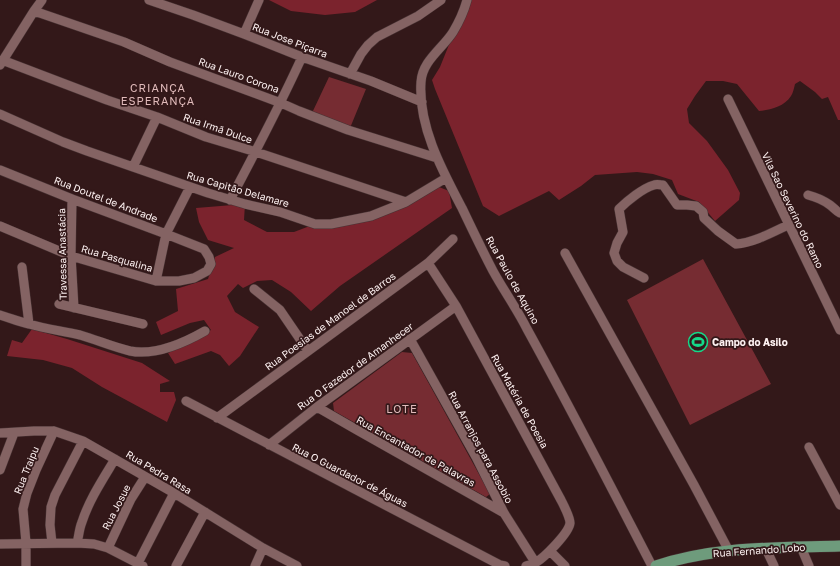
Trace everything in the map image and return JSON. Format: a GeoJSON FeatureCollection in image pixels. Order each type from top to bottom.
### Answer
{"type":"FeatureCollection","features":[{"type":"Feature","properties":{"kind":"main road","name":"Rua Fernando Lobo"},"geometry":{"type":"LineString","coordinates":[[656,566],[670,561],[689,562],[729,551],[840,546]]}},
{"type":"Feature","properties":{"kind":"street"},"geometry":{"type":"LineString","coordinates":[[1,62],[42,0]]}},
{"type":"Feature","properties":{"kind":"street","name":"Rua Jose Piçarra"},"geometry":{"type":"LineString","coordinates":[[149,0],[371,81],[422,102]]}},
{"type":"Feature","properties":{"kind":"street"},"geometry":{"type":"LineString","coordinates":[[244,34],[259,0]]}},
{"type":"Feature","properties":{"kind":"street"},"geometry":{"type":"LineString","coordinates":[[350,74],[361,54],[377,37],[418,16],[441,0]]}},
{"type":"Feature","properties":{"kind":"street","name":"Rua Paulo de Aquino"},"geometry":{"type":"LineString","coordinates":[[467,0],[460,20],[445,43],[429,62],[424,70],[421,80],[422,102],[429,135],[446,178],[493,271],[529,331],[652,566]]}},
{"type":"Feature","properties":{"kind":"street","name":"Rua Lauro Corona"},"geometry":{"type":"LineString","coordinates":[[34,11],[124,42],[348,130],[437,158]]}},
{"type":"Feature","properties":{"kind":"street"},"geometry":{"type":"LineString","coordinates":[[230,200],[281,103],[302,57]]}},
{"type":"Feature","properties":{"kind":"street","name":"Rua Irmã Dulce"},"geometry":{"type":"LineString","coordinates":[[1,62],[157,117],[206,137],[406,202]]}},
{"type":"Feature","properties":{"kind":"street","name":"Vila Sao Severino do Ramo"},"geometry":{"type":"LineString","coordinates":[[728,99],[840,330]]}},
{"type":"Feature","properties":{"kind":"street","name":"Rua Capitão Delamare"},"geometry":{"type":"LineString","coordinates":[[0,114],[75,147],[230,200],[280,212],[315,224],[332,224],[371,216],[406,202],[446,178]]}},
{"type":"Feature","properties":{"kind":"street"},"geometry":{"type":"LineString","coordinates":[[133,167],[157,117]]}},
{"type":"Feature","properties":{"kind":"street","name":"Rua Doutel de Andrade"},"geometry":{"type":"LineString","coordinates":[[0,170],[204,249]]}},
{"type":"Feature","properties":{"kind":"street"},"geometry":{"type":"LineString","coordinates":[[644,278],[623,267],[617,261],[614,253],[617,242],[623,232],[619,209],[625,202],[655,184],[664,185],[677,205],[696,206],[702,212],[704,218],[718,231],[736,244],[742,244],[765,236],[788,225]]}},
{"type":"Feature","properties":{"kind":"street"},"geometry":{"type":"LineString","coordinates":[[156,280],[166,234],[190,187]]}},
{"type":"Feature","properties":{"kind":"street"},"geometry":{"type":"LineString","coordinates":[[808,195],[817,197],[840,213]]}},
{"type":"Feature","properties":{"kind":"street","name":"Travessa Anastácia"},"geometry":{"type":"LineString","coordinates":[[72,199],[71,256],[74,308]]}},
{"type":"Feature","properties":{"kind":"street","name":"Rua Pasqualina"},"geometry":{"type":"LineString","coordinates":[[0,226],[71,256],[156,280],[179,281],[194,278],[207,271],[211,264],[204,249]]}},
{"type":"Feature","properties":{"kind":"street","name":"Rua Poesias de Manoel de Barros"},"geometry":{"type":"LineString","coordinates":[[217,418],[428,263],[453,240]]}},
{"type":"Feature","properties":{"kind":"street"},"geometry":{"type":"LineString","coordinates":[[565,253],[729,551]]}},
{"type":"Feature","properties":{"kind":"street","name":"Rua Matéria de Poesia"},"geometry":{"type":"LineString","coordinates":[[428,263],[456,306],[567,512],[570,523],[567,532],[550,551]]}},
{"type":"Feature","properties":{"kind":"street"},"geometry":{"type":"LineString","coordinates":[[22,267],[29,324]]}},
{"type":"Feature","properties":{"kind":"street"},"geometry":{"type":"LineString","coordinates":[[254,289],[280,310],[308,351]]}},
{"type":"Feature","properties":{"kind":"street"},"geometry":{"type":"LineString","coordinates":[[59,304],[143,324]]}},
{"type":"Feature","properties":{"kind":"street","name":"Rua O Fazedor de Amanhecer"},"geometry":{"type":"LineString","coordinates":[[269,445],[317,407],[456,306]]}},
{"type":"Feature","properties":{"kind":"street"},"geometry":{"type":"LineString","coordinates":[[0,315],[29,324],[81,335],[111,346],[131,351],[150,352],[171,346],[206,331]]}},
{"type":"Feature","properties":{"kind":"street","name":"Rua Arranjos para Assobio"},"geometry":{"type":"LineString","coordinates":[[410,339],[476,456],[504,514],[536,562]]}},
{"type":"Feature","properties":{"kind":"street"},"geometry":{"type":"LineString","coordinates":[[503,393],[512,388]]}},
{"type":"Feature","properties":{"kind":"street","name":"Rua O Guardador de Águas"},"geometry":{"type":"LineString","coordinates":[[186,401],[500,565],[505,566]]}},
{"type":"Feature","properties":{"kind":"street","name":"Rua Encantador de Palavras"},"geometry":{"type":"LineString","coordinates":[[317,407],[504,514]]}},
{"type":"Feature","properties":{"kind":"street","name":"Rua Pedra Rasa"},"geometry":{"type":"LineString","coordinates":[[0,433],[14,433],[34,430],[54,431],[83,441],[205,512],[263,548],[297,566]]}},
{"type":"Feature","properties":{"kind":"street","name":"Rua Traipu"},"geometry":{"type":"LineString","coordinates":[[26,566],[26,543],[23,509],[36,470],[54,431]]}},
{"type":"Feature","properties":{"kind":"street"},"geometry":{"type":"LineString","coordinates":[[0,470],[14,433]]}},
{"type":"Feature","properties":{"kind":"street"},"geometry":{"type":"LineString","coordinates":[[52,543],[50,525],[51,507],[54,495],[83,441]]}},
{"type":"Feature","properties":{"kind":"street"},"geometry":{"type":"LineString","coordinates":[[809,447],[840,505]]}},
{"type":"Feature","properties":{"kind":"street"},"geometry":{"type":"LineString","coordinates":[[77,543],[86,512],[95,493],[115,459]]}},
{"type":"Feature","properties":{"kind":"street","name":"Rua Josue"},"geometry":{"type":"LineString","coordinates":[[108,548],[131,499],[145,477]]}},
{"type":"Feature","properties":{"kind":"street"},"geometry":{"type":"LineString","coordinates":[[0,544],[94,544],[108,548],[140,564],[174,494]]}},
{"type":"Feature","properties":{"kind":"street"},"geometry":{"type":"LineString","coordinates":[[176,566],[205,512]]}},
{"type":"Feature","properties":{"kind":"street"},"geometry":{"type":"LineString","coordinates":[[801,547],[809,566]]}},
{"type":"Feature","properties":{"kind":"street"},"geometry":{"type":"LineString","coordinates":[[255,566],[263,548]]}},
{"type":"Feature","properties":{"kind":"street"},"geometry":{"type":"LineString","coordinates":[[766,549],[774,566]]}},
{"type":"Feature","properties":{"kind":"street"},"geometry":{"type":"LineString","coordinates":[[526,566],[536,562],[550,551],[565,566]]}},
{"type":"Feature","properties":{"kind":"shaded area"},"geometry":{"type":"Polygon","coordinates":[[[269,0],[377,0],[355,12],[325,15],[291,11],[269,0]]]}},
{"type":"Feature","properties":{"kind":"shaded area"},"geometry":{"type":"Polygon","coordinates":[[[467,0],[840,0],[840,120],[838,120],[828,97],[822,99],[800,81],[795,84],[792,95],[785,103],[772,109],[759,111],[737,84],[723,81],[706,81],[687,109],[689,123],[707,141],[728,170],[740,193],[739,200],[715,221],[699,202],[678,194],[672,180],[653,174],[637,172],[595,175],[559,200],[549,191],[499,216],[483,206],[432,80],[440,67],[467,0]]]}},
{"type":"Feature","properties":{"kind":"shaded area"},"geometry":{"type":"Polygon","coordinates":[[[329,77],[366,89],[350,128],[312,113],[329,77]]]}},
{"type":"Feature","properties":{"kind":"shaded area"},"geometry":{"type":"Polygon","coordinates":[[[434,185],[449,191],[452,208],[340,286],[311,311],[291,292],[272,280],[257,281],[243,288],[238,284],[227,296],[235,312],[259,327],[240,356],[229,366],[220,355],[211,351],[175,364],[168,353],[211,330],[204,320],[190,323],[161,335],[156,322],[178,311],[176,289],[208,279],[215,257],[234,248],[208,240],[199,222],[196,208],[245,204],[244,220],[267,232],[294,232],[315,224],[371,216],[434,185]]]}},
{"type":"Feature","properties":{"kind":"shaded area","name":"Campo do Asilo"},"geometry":{"type":"Polygon","coordinates":[[[703,259],[771,384],[690,425],[627,300],[703,259]]]}},
{"type":"Feature","properties":{"kind":"shaded area"},"geometry":{"type":"Polygon","coordinates":[[[32,329],[142,363],[170,381],[160,384],[160,392],[174,392],[176,400],[167,422],[102,387],[72,368],[43,360],[7,356],[12,340],[22,343],[32,329]]]}},
{"type":"Feature","properties":{"kind":"shaded area"},"geometry":{"type":"Polygon","coordinates":[[[402,352],[412,353],[490,494],[486,497],[334,411],[333,403],[402,352]]]}},
{"type":"Feature","properties":{"kind":"place","name":"Campo do Asilo"},"geometry":{"type":"Point","coordinates":[698,342]}},
{"type":"Feature","properties":{"kind":"district","name":"CRIANÇA ESPERANÇA"},"geometry":{"type":"Point","coordinates":[158,93]}},
{"type":"Feature","properties":{"kind":"district","name":"LOTE"},"geometry":{"type":"Point","coordinates":[402,408]}}]}
